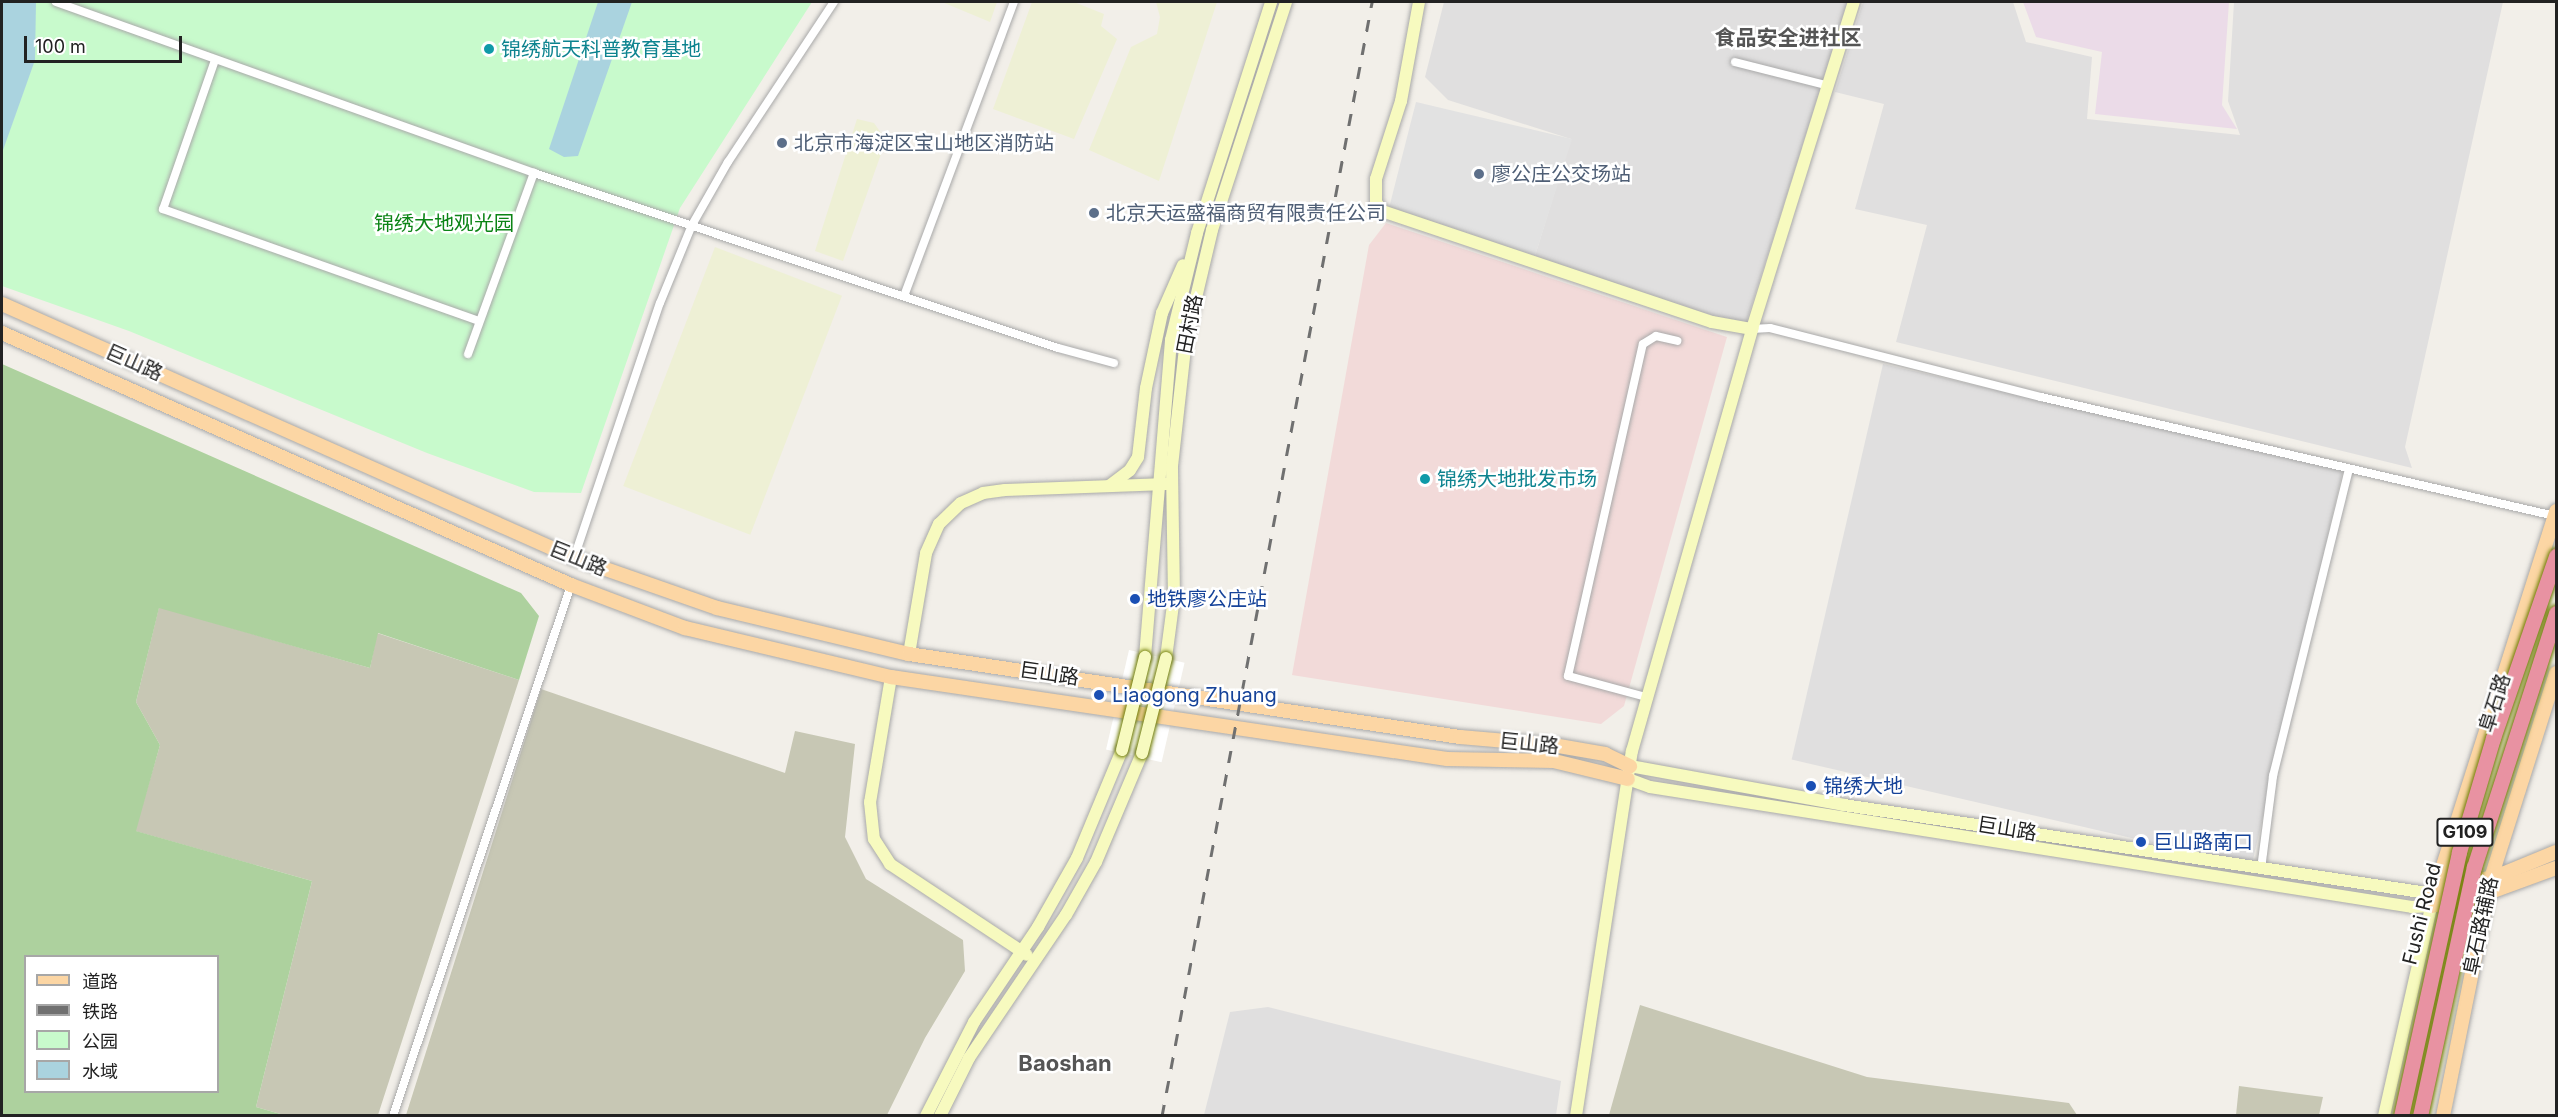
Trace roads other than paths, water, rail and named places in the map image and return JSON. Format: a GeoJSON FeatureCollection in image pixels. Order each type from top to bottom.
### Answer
{"type":"FeatureCollection","features":[{"type":"Feature","properties":{"kind":"highway","name":"Fushi Road"},"geometry":{"type":"LineString","coordinates":[[2401,1116],[2459,852],[2493,738],[2556,556]]}},
{"type":"Feature","properties":{"kind":"highway","name":"Fushi Road"},"geometry":{"type":"LineString","coordinates":[[2420,1116],[2474,867],[2556,613]]}},
{"type":"Feature","properties":{"kind":"main road","name":"田村路"},"geometry":{"type":"LineString","coordinates":[[926,1116],[974,1022],[1022,951],[1077,858],[1122,750],[1145,657],[1171,339],[1197,233],[1271,2]]}},
{"type":"Feature","properties":{"kind":"main road","name":"田村路"},"geometry":{"type":"LineString","coordinates":[[940,1116],[969,1058],[1035,961],[1096,862],[1142,753],[1166,658],[1174,597],[1173,484],[1178,389],[1197,287],[1215,219],[1286,2]]}},
{"type":"Feature","properties":{"kind":"main road"},"geometry":{"type":"LineString","coordinates":[[1419,2],[1401,102],[1376,179],[1376,202],[1382,211],[1701,318],[1752,329]]}},
{"type":"Feature","properties":{"kind":"main road"},"geometry":{"type":"LineString","coordinates":[[1576,1116],[1629,772],[1646,698],[1752,329],[1825,85],[1854,2]]}},
{"type":"Feature","properties":{"kind":"main road"},"geometry":{"type":"LineString","coordinates":[[1109,486],[1130,470],[1138,457],[1146,388],[1162,313],[1197,233]]}},
{"type":"Feature","properties":{"kind":"main road","name":"巨山路"},"geometry":{"type":"LineString","coordinates":[[2,304],[574,558],[738,614],[909,654],[1460,737],[1553,745],[1605,754],[1650,787],[2412,908],[2433,900]]}},
{"type":"Feature","properties":{"kind":"main road","name":"巨山路"},"geometry":{"type":"LineString","coordinates":[[2,333],[571,585],[685,628],[891,677],[1448,759],[1554,761],[2261,869],[2433,900]]}},
{"type":"Feature","properties":{"kind":"main road"},"geometry":{"type":"LineString","coordinates":[[909,654],[926,553],[931,537],[950,513],[983,494],[1173,484]]}},
{"type":"Feature","properties":{"kind":"main road","name":"阜石路"},"geometry":{"type":"LineString","coordinates":[[2433,900],[2556,514]]}},
{"type":"Feature","properties":{"kind":"main road","name":"阜石路辅路"},"geometry":{"type":"LineString","coordinates":[[2443,1116],[2491,878],[2556,673]]}},
{"type":"Feature","properties":{"kind":"main road"},"geometry":{"type":"LineString","coordinates":[[891,677],[870,802],[874,839],[890,864],[1035,961]]}},
{"type":"Feature","properties":{"kind":"main road"},"geometry":{"type":"LineString","coordinates":[[2433,900],[2556,852]]}},
{"type":"Feature","properties":{"kind":"main road"},"geometry":{"type":"LineString","coordinates":[[2433,900],[2488,892],[2556,868]]}},
{"type":"Feature","properties":{"kind":"main road"},"geometry":{"type":"LineString","coordinates":[[2384,1116],[2433,900]]}},
{"type":"Feature","properties":{"kind":"street"},"geometry":{"type":"LineString","coordinates":[[56,2],[534,172],[1058,348],[1114,363]]}},
{"type":"Feature","properties":{"kind":"street"},"geometry":{"type":"LineString","coordinates":[[574,558],[660,303],[692,225],[728,162],[834,2]]}},
{"type":"Feature","properties":{"kind":"street"},"geometry":{"type":"LineString","coordinates":[[904,296],[1014,2]]}},
{"type":"Feature","properties":{"kind":"street"},"geometry":{"type":"LineString","coordinates":[[215,60],[163,209],[479,321]]}},
{"type":"Feature","properties":{"kind":"street"},"geometry":{"type":"LineString","coordinates":[[1735,62],[1825,85]]}},
{"type":"Feature","properties":{"kind":"street"},"geometry":{"type":"LineString","coordinates":[[468,354],[534,172]]}},
{"type":"Feature","properties":{"kind":"street"},"geometry":{"type":"LineString","coordinates":[[1752,329],[1770,328],[2349,470],[2556,514]]}},
{"type":"Feature","properties":{"kind":"street"},"geometry":{"type":"LineString","coordinates":[[1646,698],[1568,676],[1642,344],[1656,336],[1677,341]]}},
{"type":"Feature","properties":{"kind":"street"},"geometry":{"type":"LineString","coordinates":[[2261,869],[2273,776],[2349,470]]}},
{"type":"Feature","properties":{"kind":"street"},"geometry":{"type":"LineString","coordinates":[[393,1116],[571,585]]}},
{"type":"Feature","properties":{"kind":"water"},"geometry":{"type":"Polygon","coordinates":[[[2,2],[36,2],[35,60],[2,153],[2,2]]]}},
{"type":"Feature","properties":{"kind":"water"},"geometry":{"type":"Polygon","coordinates":[[[598,2],[632,2],[578,156],[564,157],[549,149],[598,2]]]}},
{"type":"Feature","properties":{"kind":"railway"},"geometry":{"type":"LineString","coordinates":[[1162,1116],[1372,2]]}},
{"type":"Feature","properties":{"kind":"place","name":"锦绣航天科普教育基地"},"geometry":{"type":"Point","coordinates":[489,49]}},
{"type":"Feature","properties":{"kind":"place","name":"北京市海淀区宝山地区消防站"},"geometry":{"type":"Point","coordinates":[782,143]}},
{"type":"Feature","properties":{"kind":"place","name":"廖公庄公交场站"},"geometry":{"type":"Point","coordinates":[1479,174]}},
{"type":"Feature","properties":{"kind":"place","name":"北京天运盛福商贸有限责任公司"},"geometry":{"type":"Point","coordinates":[1094,213]}},
{"type":"Feature","properties":{"kind":"place","name":"锦绣大地批发市场"},"geometry":{"type":"Point","coordinates":[1425,479]}},
{"type":"Feature","properties":{"kind":"place","name":"地铁廖公庄站"},"geometry":{"type":"Point","coordinates":[1135,599]}},
{"type":"Feature","properties":{"kind":"place","name":"Liaogong Zhuang"},"geometry":{"type":"Point","coordinates":[1099,695]}},
{"type":"Feature","properties":{"kind":"place","name":"锦绣大地"},"geometry":{"type":"Point","coordinates":[1811,786]}},
{"type":"Feature","properties":{"kind":"place","name":"巨山路南口"},"geometry":{"type":"Point","coordinates":[2141,842]}},
{"type":"Feature","properties":{"kind":"district","name":"食品安全进社区"},"geometry":{"type":"Point","coordinates":[1788,38]}},
{"type":"Feature","properties":{"kind":"district","name":"Baoshan"},"geometry":{"type":"Point","coordinates":[1065,1064]}},
{"type":"Feature","properties":{"kind":"park label","name":"锦绣大地观光园"},"geometry":{"type":"Point","coordinates":[444,223]}}]}
